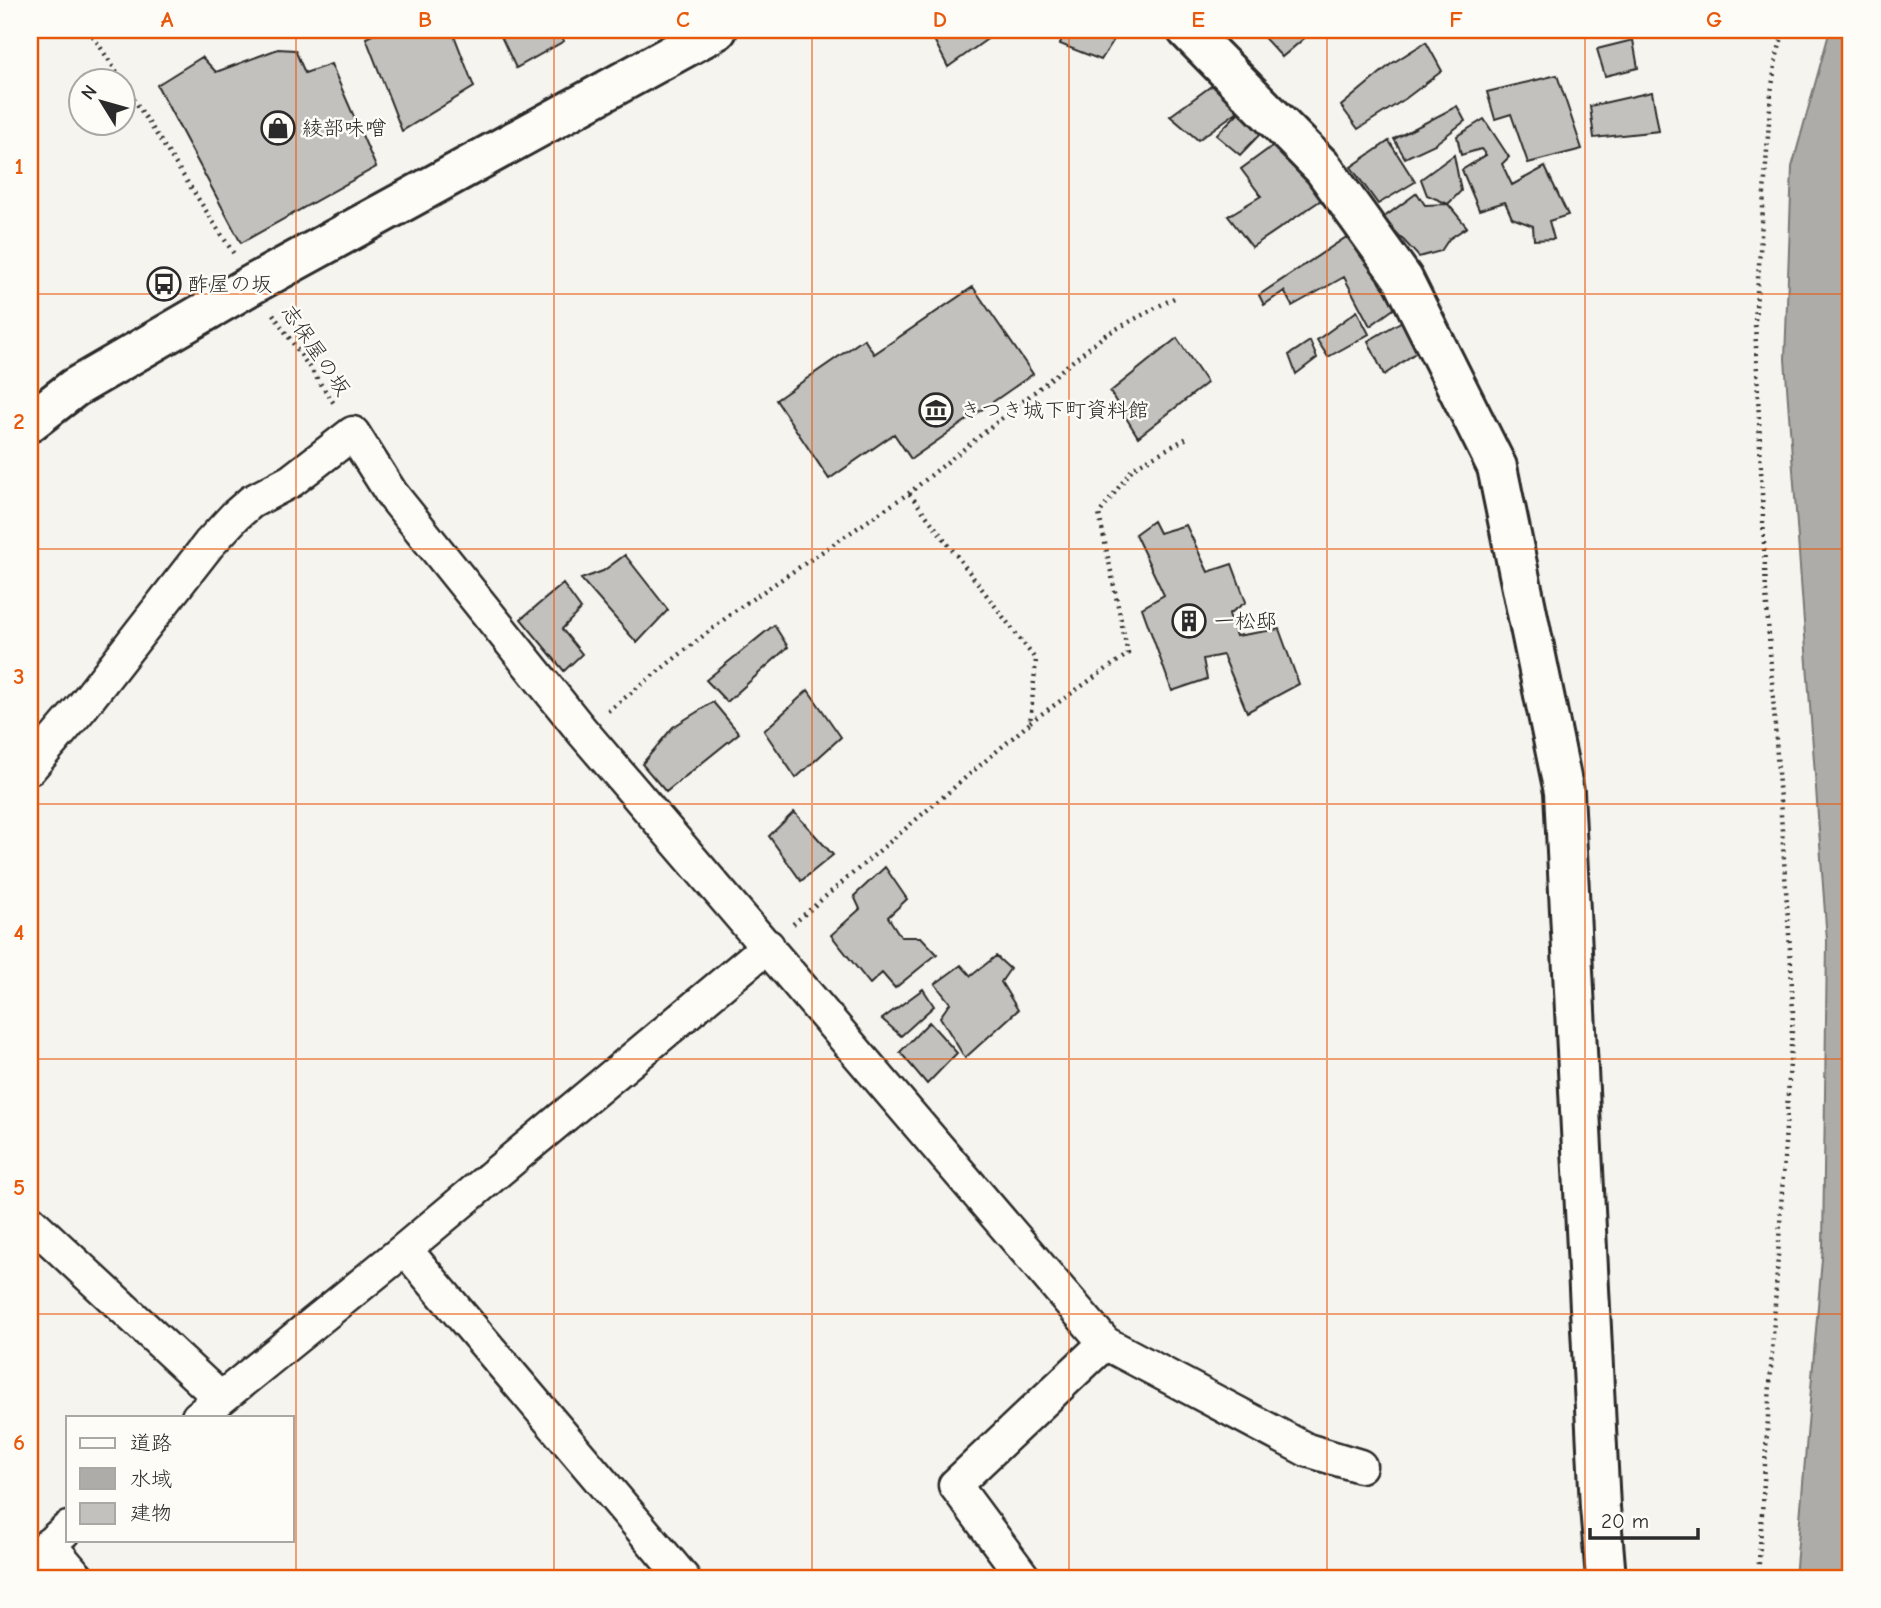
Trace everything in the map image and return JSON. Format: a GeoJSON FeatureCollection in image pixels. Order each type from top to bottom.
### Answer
{"type":"FeatureCollection","features":[{"type":"Feature","properties":{"kind":"street"},"geometry":{"type":"LineString","coordinates":[[30,422],[74,388],[253,284],[717,30]]}},
{"type":"Feature","properties":{"kind":"street"},"geometry":{"type":"LineString","coordinates":[[1187,30],[1323,168],[1403,279],[1497,467],[1564,792],[1600,1507],[1606,1578]]}},
{"type":"Feature","properties":{"kind":"street"},"geometry":{"type":"LineString","coordinates":[[30,768],[82,707],[209,544],[235,516],[251,502],[291,481],[353,433],[391,493],[582,731],[1105,1343],[1307,1450],[1360,1466]]}},
{"type":"Feature","properties":{"kind":"street"},"geometry":{"type":"LineString","coordinates":[[30,1221],[209,1408],[405,1249],[768,946]]}},
{"type":"Feature","properties":{"kind":"street"},"geometry":{"type":"LineString","coordinates":[[405,1249],[682,1578]]}},
{"type":"Feature","properties":{"kind":"street"},"geometry":{"type":"LineString","coordinates":[[1024,1578],[955,1485],[1105,1343]]}},
{"type":"Feature","properties":{"kind":"street"},"geometry":{"type":"LineString","coordinates":[[49,1544],[78,1578]]}},
{"type":"Feature","properties":{"kind":"path"},"geometry":{"type":"LineString","coordinates":[[89,30],[112,66]]}},
{"type":"Feature","properties":{"kind":"path"},"geometry":{"type":"LineString","coordinates":[[1758,1578],[1793,1014],[1766,593],[1755,322],[1771,93],[1784,30]]}},
{"type":"Feature","properties":{"kind":"path"},"geometry":{"type":"LineString","coordinates":[[136,103],[253,284]]}},
{"type":"Feature","properties":{"kind":"path","name":"志保屋の坂"},"geometry":{"type":"LineString","coordinates":[[253,284],[353,433]]}},
{"type":"Feature","properties":{"kind":"path"},"geometry":{"type":"LineString","coordinates":[[582,731],[736,610],[909,493],[1105,335],[1174,298]]}},
{"type":"Feature","properties":{"kind":"path"},"geometry":{"type":"LineString","coordinates":[[768,946],[1030,723],[1128,654],[1099,514],[1133,468],[1187,438]]}},
{"type":"Feature","properties":{"kind":"path"},"geometry":{"type":"LineString","coordinates":[[909,493],[1036,660],[1030,723]]}},
{"type":"Feature","properties":{"kind":"water"},"geometry":{"type":"Polygon","coordinates":[[[1830,30],[1851,30],[1851,1578],[1795,1578],[1823,1247],[1827,941],[1785,359],[1792,167],[1830,30]]]}},
{"type":"Feature","properties":{"kind":"building"},"geometry":{"type":"Polygon","coordinates":[[[382,30],[452,30],[474,87],[402,131],[366,38],[382,30]]]}},
{"type":"Feature","properties":{"kind":"building"},"geometry":{"type":"Polygon","coordinates":[[[498,30],[559,30],[564,41],[516,68],[498,30]]]}},
{"type":"Feature","properties":{"kind":"building"},"geometry":{"type":"Polygon","coordinates":[[[929,30],[1000,30],[948,67],[929,30]]]}},
{"type":"Feature","properties":{"kind":"building"},"geometry":{"type":"Polygon","coordinates":[[[1065,30],[1120,30],[1101,60],[1060,44],[1065,30]]]}},
{"type":"Feature","properties":{"kind":"building"},"geometry":{"type":"Polygon","coordinates":[[[1257,30],[1314,30],[1282,57],[1257,30]]]}},
{"type":"Feature","properties":{"kind":"building"},"geometry":{"type":"Polygon","coordinates":[[[1633,40],[1638,68],[1605,76],[1597,49],[1633,40]]]}},
{"type":"Feature","properties":{"kind":"building"},"geometry":{"type":"Polygon","coordinates":[[[1426,42],[1442,71],[1358,129],[1341,106],[1391,64],[1426,42]]]}},
{"type":"Feature","properties":{"kind":"building"},"geometry":{"type":"Polygon","coordinates":[[[278,49],[295,50],[305,73],[331,64],[376,167],[241,243],[157,85],[202,57],[216,72],[278,49]]]}},
{"type":"Feature","properties":{"kind":"building"},"geometry":{"type":"Polygon","coordinates":[[[1557,75],[1582,149],[1528,163],[1511,114],[1495,119],[1487,92],[1557,75]]]}},
{"type":"Feature","properties":{"kind":"building"},"geometry":{"type":"Polygon","coordinates":[[[1214,84],[1245,106],[1198,140],[1170,116],[1214,84]]]}},
{"type":"Feature","properties":{"kind":"building"},"geometry":{"type":"Polygon","coordinates":[[[1652,92],[1659,131],[1594,138],[1590,106],[1652,92]]]}},
{"type":"Feature","properties":{"kind":"building"},"geometry":{"type":"Polygon","coordinates":[[[1245,106],[1265,129],[1240,155],[1216,135],[1245,106]]]}},
{"type":"Feature","properties":{"kind":"building"},"geometry":{"type":"Polygon","coordinates":[[[1457,106],[1465,121],[1435,144],[1405,158],[1394,139],[1457,106]]]}},
{"type":"Feature","properties":{"kind":"building"},"geometry":{"type":"Polygon","coordinates":[[[1484,119],[1509,157],[1502,164],[1512,185],[1545,167],[1568,215],[1549,221],[1554,239],[1534,240],[1533,226],[1512,218],[1505,202],[1479,210],[1462,170],[1486,155],[1481,149],[1461,155],[1457,136],[1484,119]]]}},
{"type":"Feature","properties":{"kind":"building"},"geometry":{"type":"Polygon","coordinates":[[[1282,139],[1324,198],[1252,247],[1228,216],[1261,196],[1241,169],[1282,139]]]}},
{"type":"Feature","properties":{"kind":"building"},"geometry":{"type":"Polygon","coordinates":[[[1389,141],[1415,182],[1378,204],[1351,167],[1389,141]]]}},
{"type":"Feature","properties":{"kind":"building"},"geometry":{"type":"Polygon","coordinates":[[[1454,155],[1461,191],[1448,204],[1427,195],[1421,179],[1454,155]]]}},
{"type":"Feature","properties":{"kind":"building"},"geometry":{"type":"Polygon","coordinates":[[[1417,193],[1425,205],[1448,204],[1467,227],[1449,239],[1441,251],[1419,257],[1383,218],[1417,193]]]}},
{"type":"Feature","properties":{"kind":"building"},"geometry":{"type":"Polygon","coordinates":[[[1354,232],[1395,308],[1370,326],[1344,277],[1292,306],[1284,291],[1264,305],[1259,295],[1354,232]]]}},
{"type":"Feature","properties":{"kind":"building"},"geometry":{"type":"Polygon","coordinates":[[[973,287],[1033,374],[911,459],[894,434],[829,479],[776,400],[864,339],[874,354],[973,287]]]}},
{"type":"Feature","properties":{"kind":"building"},"geometry":{"type":"Polygon","coordinates":[[[1357,311],[1369,334],[1328,357],[1317,340],[1357,311]]]}},
{"type":"Feature","properties":{"kind":"building"},"geometry":{"type":"Polygon","coordinates":[[[1404,320],[1421,349],[1384,375],[1368,341],[1404,320]]]}},
{"type":"Feature","properties":{"kind":"building"},"geometry":{"type":"Polygon","coordinates":[[[1177,338],[1207,383],[1138,437],[1110,392],[1177,338]]]}},
{"type":"Feature","properties":{"kind":"building"},"geometry":{"type":"Polygon","coordinates":[[[1310,341],[1317,358],[1296,374],[1289,355],[1310,341]]]}},
{"type":"Feature","properties":{"kind":"building","name":"一松邸"},"geometry":{"type":"Polygon","coordinates":[[[1153,521],[1159,533],[1186,525],[1208,572],[1232,564],[1246,602],[1229,614],[1236,636],[1279,629],[1299,684],[1247,712],[1223,655],[1203,659],[1207,679],[1172,691],[1142,608],[1164,595],[1135,534],[1153,521]]]}},
{"type":"Feature","properties":{"kind":"building"},"geometry":{"type":"Polygon","coordinates":[[[625,555],[668,610],[637,643],[581,579],[603,571],[625,555]]]}},
{"type":"Feature","properties":{"kind":"building"},"geometry":{"type":"Polygon","coordinates":[[[563,584],[581,609],[562,629],[582,654],[564,671],[521,619],[563,584]]]}},
{"type":"Feature","properties":{"kind":"building"},"geometry":{"type":"Polygon","coordinates":[[[774,625],[788,647],[727,702],[706,680],[774,625]]]}},
{"type":"Feature","properties":{"kind":"building"},"geometry":{"type":"Polygon","coordinates":[[[808,690],[841,737],[796,778],[764,731],[808,690]]]}},
{"type":"Feature","properties":{"kind":"building"},"geometry":{"type":"Polygon","coordinates":[[[713,702],[739,733],[666,792],[642,764],[673,727],[713,702]]]}},
{"type":"Feature","properties":{"kind":"building"},"geometry":{"type":"Polygon","coordinates":[[[794,812],[833,855],[801,881],[769,836],[794,812]]]}},
{"type":"Feature","properties":{"kind":"building"},"geometry":{"type":"Polygon","coordinates":[[[885,867],[907,899],[888,917],[901,937],[921,937],[937,954],[895,988],[882,973],[870,984],[831,935],[860,909],[854,896],[885,867]]]}},
{"type":"Feature","properties":{"kind":"building"},"geometry":{"type":"Polygon","coordinates":[[[996,956],[1010,969],[1001,982],[1018,1010],[965,1058],[940,1017],[950,1003],[935,984],[961,965],[971,976],[996,956]]]}},
{"type":"Feature","properties":{"kind":"building"},"geometry":{"type":"Polygon","coordinates":[[[923,989],[934,1006],[901,1036],[882,1019],[923,989]]]}},
{"type":"Feature","properties":{"kind":"building"},"geometry":{"type":"Polygon","coordinates":[[[929,1022],[957,1053],[927,1084],[900,1052],[929,1022]]]}},
{"type":"Feature","properties":{"kind":"place","name":"綾部味噌"},"geometry":{"type":"Point","coordinates":[278,128]}},
{"type":"Feature","properties":{"kind":"place","name":"酢屋の坂"},"geometry":{"type":"Point","coordinates":[164,284]}},
{"type":"Feature","properties":{"kind":"place","name":"きつき城下町資料館"},"geometry":{"type":"Point","coordinates":[936,410]}},
{"type":"Feature","properties":{"kind":"place","name":"一松邸"},"geometry":{"type":"Point","coordinates":[1189,621]}}]}
